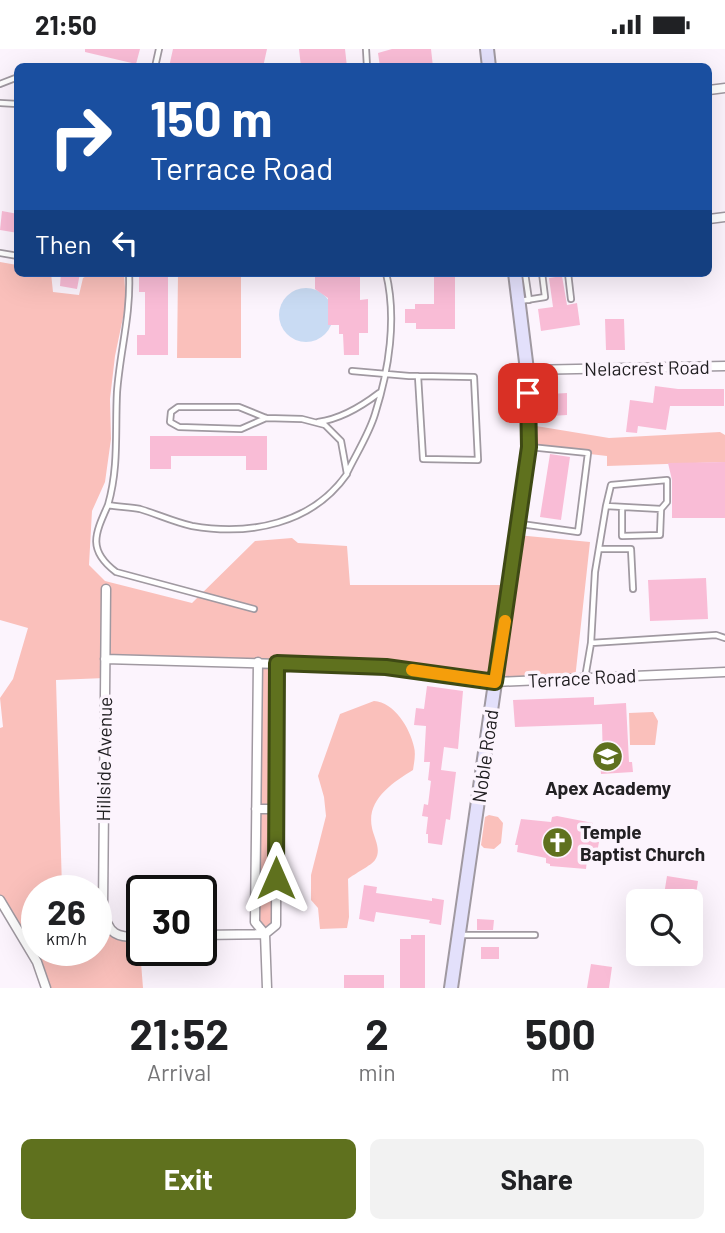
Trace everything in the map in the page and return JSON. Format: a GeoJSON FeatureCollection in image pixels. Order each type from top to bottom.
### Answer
{"type":"FeatureCollection","features":[{"type":"Feature","properties":{"kind":"main road","name":"Noble Road"},"geometry":{"type":"LineString","coordinates":[[452,988],[529,447],[524,301],[516,277]]}},
{"type":"Feature","properties":{"kind":"street","name":"Nelacrest Road"},"geometry":{"type":"LineString","coordinates":[[527,370],[725,366]]}},
{"type":"Feature","properties":{"kind":"street","name":"Hillside Avenue"},"geometry":{"type":"LineString","coordinates":[[106,589],[103,909],[109,927],[115,934],[126,938]]}},
{"type":"Feature","properties":{"kind":"street","name":"Terrace Road"},"geometry":{"type":"LineString","coordinates":[[105,659],[386,667],[495,682],[725,672]]}},
{"type":"Feature","properties":{"kind":"street"},"geometry":{"type":"LineString","coordinates":[[258,662],[256,922],[265,934],[267,988]]}},
{"type":"Feature","properties":{"kind":"street"},"geometry":{"type":"LineString","coordinates":[[217,935],[265,934],[276,925],[277,663]]}},
{"type":"Feature","properties":{"kind":"street"},"geometry":{"type":"LineString","coordinates":[[256,809],[277,809]]}},
{"type":"Feature","properties":{"kind":"street"},"geometry":{"type":"LineString","coordinates":[[0,900],[37,962],[46,988]]}},
{"type":"Feature","properties":{"kind":"lane"},"geometry":{"type":"LineString","coordinates":[[129,277],[130,308],[117,393],[116,468],[108,505],[95,535],[97,550],[104,563],[116,572],[254,609]]}},
{"type":"Feature","properties":{"kind":"lane"},"geometry":{"type":"LineString","coordinates":[[108,505],[139,509],[163,518],[211,528],[234,529],[281,523],[308,511],[334,491],[347,474],[375,415],[387,359],[391,308],[387,277]]}},
{"type":"Feature","properties":{"kind":"lane"},"geometry":{"type":"LineString","coordinates":[[525,277],[524,301],[545,297],[542,277]]}},
{"type":"Feature","properties":{"kind":"lane"},"geometry":{"type":"LineString","coordinates":[[568,277],[571,299]]}},
{"type":"Feature","properties":{"kind":"lane"},"geometry":{"type":"LineString","coordinates":[[352,371],[474,377],[478,460],[423,459],[418,376]]}},
{"type":"Feature","properties":{"kind":"lane"},"geometry":{"type":"LineString","coordinates":[[314,422],[326,421],[363,406],[380,392]]}},
{"type":"Feature","properties":{"kind":"lane"},"geometry":{"type":"LineString","coordinates":[[266,418],[241,429],[179,427],[170,422],[171,412],[178,407],[239,407],[266,418],[302,419],[325,425],[341,442],[347,474]]}},
{"type":"Feature","properties":{"kind":"lane"},"geometry":{"type":"LineString","coordinates":[[518,524],[578,532],[588,453],[529,447]]}},
{"type":"Feature","properties":{"kind":"lane"},"geometry":{"type":"LineString","coordinates":[[585,678],[591,643],[599,549],[611,485],[667,480],[667,502],[662,509],[660,535],[622,536],[622,508]]}},
{"type":"Feature","properties":{"kind":"lane"},"geometry":{"type":"LineString","coordinates":[[606,506],[662,509]]}},
{"type":"Feature","properties":{"kind":"lane"},"geometry":{"type":"LineString","coordinates":[[599,549],[631,549],[632,589]]}},
{"type":"Feature","properties":{"kind":"lane"},"geometry":{"type":"LineString","coordinates":[[591,643],[716,635],[725,638]]}},
{"type":"Feature","properties":{"kind":"lane"},"geometry":{"type":"LineString","coordinates":[[460,935],[535,935]]}},
{"type":"Feature","properties":{"kind":"shaded area"},"geometry":{"type":"Polygon","coordinates":[[[0,262],[14,264],[14,277],[51,277],[53,292],[79,295],[85,277],[124,277],[126,303],[115,356],[110,399],[111,439],[105,482],[92,511],[89,565],[105,581],[192,603],[255,541],[292,538],[298,543],[347,546],[350,585],[510,585],[517,535],[590,542],[575,679],[495,682],[386,667],[277,663],[276,925],[265,934],[255,922],[258,662],[105,659],[105,678],[56,680],[62,875],[21,875],[21,940],[0,900],[0,728],[3,727],[0,698],[13,679],[28,628],[0,620],[0,262]]]}},
{"type":"Feature","properties":{"kind":"shaded area"},"geometry":{"type":"Polygon","coordinates":[[[178,277],[241,277],[241,358],[177,358],[178,277]]]}},
{"type":"Feature","properties":{"kind":"shaded area"},"geometry":{"type":"Polygon","coordinates":[[[530,425],[609,438],[720,432],[725,435],[725,462],[607,466],[607,456],[529,447],[530,425]]]}},
{"type":"Feature","properties":{"kind":"shaded area"},"geometry":{"type":"Polygon","coordinates":[[[374,701],[388,706],[405,724],[415,750],[413,770],[382,793],[373,809],[371,818],[378,848],[377,856],[348,879],[347,928],[320,929],[318,908],[311,900],[311,875],[326,816],[318,776],[340,714],[374,701]]]}},
{"type":"Feature","properties":{"kind":"shaded area"},"geometry":{"type":"Polygon","coordinates":[[[653,712],[658,721],[655,745],[630,745],[629,713],[653,712]]]}},
{"type":"Feature","properties":{"kind":"shaded area"},"geometry":{"type":"Polygon","coordinates":[[[485,817],[498,817],[503,823],[501,843],[494,849],[481,845],[485,817]]]}},
{"type":"Feature","properties":{"kind":"shaded area"},"geometry":{"type":"Polygon","coordinates":[[[112,928],[115,934],[126,935],[126,966],[141,966],[143,988],[46,988],[34,966],[112,966],[112,928]]]}},
{"type":"Feature","properties":{"kind":"water"},"geometry":{"type":"Polygon","coordinates":[[[306,288],[325,296],[333,315],[325,334],[306,342],[287,334],[279,315],[287,296],[306,288]]]}},
{"type":"Feature","properties":{"kind":"building"},"geometry":{"type":"Polygon","coordinates":[[[85,49],[140,49],[136,63],[85,52],[85,49]]]}},
{"type":"Feature","properties":{"kind":"building"},"geometry":{"type":"Polygon","coordinates":[[[173,49],[267,49],[264,63],[170,63],[173,49]]]}},
{"type":"Feature","properties":{"kind":"building"},"geometry":{"type":"Polygon","coordinates":[[[299,49],[345,49],[347,63],[301,63],[299,49]]]}},
{"type":"Feature","properties":{"kind":"building"},"geometry":{"type":"Polygon","coordinates":[[[392,49],[431,49],[433,63],[379,63],[378,53],[392,49]]]}},
{"type":"Feature","properties":{"kind":"building"},"geometry":{"type":"Polygon","coordinates":[[[2,211],[14,213],[14,232],[0,230],[2,211]]]}},
{"type":"Feature","properties":{"kind":"building"},"geometry":{"type":"Polygon","coordinates":[[[61,277],[79,277],[77,289],[60,286],[61,277]]]}},
{"type":"Feature","properties":{"kind":"building"},"geometry":{"type":"Polygon","coordinates":[[[139,277],[168,277],[168,355],[137,355],[137,335],[145,335],[145,292],[139,292],[139,277]]]}},
{"type":"Feature","properties":{"kind":"building"},"geometry":{"type":"Polygon","coordinates":[[[315,277],[360,277],[360,300],[368,299],[368,333],[359,333],[359,355],[344,355],[343,334],[339,334],[339,325],[328,325],[328,298],[315,289],[315,277]]]}},
{"type":"Feature","properties":{"kind":"building"},"geometry":{"type":"Polygon","coordinates":[[[434,277],[455,277],[455,329],[416,329],[416,323],[405,323],[405,309],[415,309],[415,304],[434,304],[434,277]]]}},
{"type":"Feature","properties":{"kind":"building"},"geometry":{"type":"Polygon","coordinates":[[[562,277],[567,305],[577,303],[580,325],[541,331],[538,309],[553,307],[549,278],[562,277]]]}},
{"type":"Feature","properties":{"kind":"building"},"geometry":{"type":"Polygon","coordinates":[[[605,319],[624,319],[625,350],[606,350],[605,319]]]}},
{"type":"Feature","properties":{"kind":"building"},"geometry":{"type":"Polygon","coordinates":[[[655,386],[724,389],[724,406],[670,406],[666,430],[638,426],[637,433],[626,432],[630,400],[653,403],[655,386]]]}},
{"type":"Feature","properties":{"kind":"building"},"geometry":{"type":"Polygon","coordinates":[[[567,393],[567,415],[550,416],[550,394],[567,393]]]}},
{"type":"Feature","properties":{"kind":"building"},"geometry":{"type":"Polygon","coordinates":[[[150,436],[267,436],[267,470],[246,470],[246,456],[171,456],[171,469],[150,469],[150,436]]]}},
{"type":"Feature","properties":{"kind":"building"},"geometry":{"type":"Polygon","coordinates":[[[550,454],[570,457],[561,520],[540,517],[550,454]]]}},
{"type":"Feature","properties":{"kind":"building"},"geometry":{"type":"Polygon","coordinates":[[[725,462],[725,518],[672,518],[672,480],[668,463],[725,462]]]}},
{"type":"Feature","properties":{"kind":"building"},"geometry":{"type":"Polygon","coordinates":[[[706,578],[708,619],[650,621],[648,580],[706,578]]]}},
{"type":"Feature","properties":{"kind":"building"},"geometry":{"type":"Polygon","coordinates":[[[427,686],[463,691],[458,749],[444,747],[441,770],[456,772],[450,820],[446,819],[442,845],[428,843],[428,817],[422,816],[424,804],[428,805],[430,762],[424,762],[426,726],[414,725],[416,708],[424,709],[427,686]]]}},
{"type":"Feature","properties":{"kind":"building"},"geometry":{"type":"Polygon","coordinates":[[[594,697],[594,705],[626,703],[629,762],[632,762],[633,772],[601,774],[602,724],[515,727],[513,700],[594,697]]]}},
{"type":"Feature","properties":{"kind":"building","name":"Temple Baptist Church"},"geometry":{"type":"Polygon","coordinates":[[[552,817],[593,823],[590,840],[599,842],[597,853],[588,851],[586,869],[550,866],[546,863],[546,858],[517,852],[518,845],[515,845],[521,819],[551,822],[552,817]]]}},
{"type":"Feature","properties":{"kind":"building"},"geometry":{"type":"Polygon","coordinates":[[[667,876],[698,881],[697,889],[665,889],[667,876]]]}},
{"type":"Feature","properties":{"kind":"building"},"geometry":{"type":"Polygon","coordinates":[[[364,885],[377,887],[376,893],[432,901],[432,898],[444,900],[441,925],[429,923],[430,920],[376,912],[374,922],[359,919],[364,885]]]}},
{"type":"Feature","properties":{"kind":"building"},"geometry":{"type":"Polygon","coordinates":[[[477,919],[494,920],[493,930],[477,930],[477,919]]]}},
{"type":"Feature","properties":{"kind":"building"},"geometry":{"type":"Polygon","coordinates":[[[411,935],[425,935],[425,988],[400,988],[400,939],[411,939],[411,935]]]}},
{"type":"Feature","properties":{"kind":"building"},"geometry":{"type":"Polygon","coordinates":[[[481,947],[499,947],[499,959],[481,959],[481,947]]]}},
{"type":"Feature","properties":{"kind":"building"},"geometry":{"type":"Polygon","coordinates":[[[591,964],[612,967],[609,988],[587,988],[591,964]]]}},
{"type":"Feature","properties":{"kind":"building"},"geometry":{"type":"Polygon","coordinates":[[[344,975],[384,975],[384,988],[344,988],[344,975]]]}},
{"type":"Feature","properties":{"kind":"slow traffic"},"geometry":{"type":"LineString","coordinates":[[412,670],[495,682],[505,621]]}},
{"type":"Feature","properties":{"kind":"place","name":"Apex Academy"},"geometry":{"type":"Point","coordinates":[608,757]}},
{"type":"Feature","properties":{"kind":"place","name":"Temple Baptist Church"},"geometry":{"type":"Point","coordinates":[557,843]}},
{"type":"Feature","properties":{"kind":"route"},"geometry":{"type":"LineString","coordinates":[[276,878],[277,663],[386,667],[495,682],[529,447],[528,393]]}}]}
